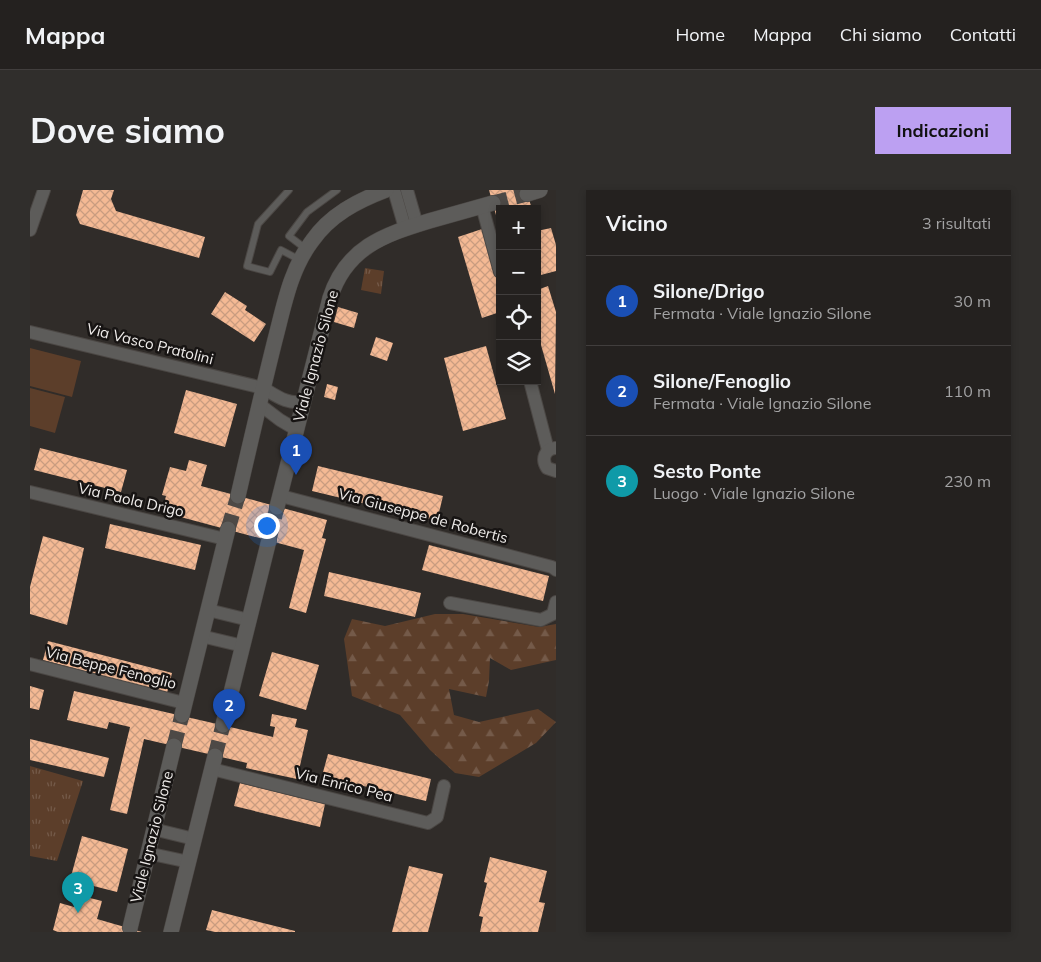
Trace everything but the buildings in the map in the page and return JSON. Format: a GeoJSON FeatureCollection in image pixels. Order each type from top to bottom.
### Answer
{"type":"FeatureCollection","features":[{"type":"Feature","properties":{"kind":"street"},"geometry":{"type":"LineString","coordinates":[[30,230],[44,190]]}},
{"type":"Feature","properties":{"kind":"street"},"geometry":{"type":"LineString","coordinates":[[238,496],[259,404],[289,288],[303,255],[321,230],[344,210],[386,190]]}},
{"type":"Feature","properties":{"kind":"street"},"geometry":{"type":"LineString","coordinates":[[394,190],[411,227]]}},
{"type":"Feature","properties":{"kind":"street"},"geometry":{"type":"LineString","coordinates":[[407,190],[411,227]]}},
{"type":"Feature","properties":{"kind":"street"},"geometry":{"type":"LineString","coordinates":[[487,205],[496,251]]}},
{"type":"Feature","properties":{"kind":"street","name":"Viale Ignazio Silone"},"geometry":{"type":"LineString","coordinates":[[279,501],[330,298],[340,274],[351,260],[370,244],[389,234],[487,205]]}},
{"type":"Feature","properties":{"kind":"street","name":"Via Vasco Pratolini"},"geometry":{"type":"LineString","coordinates":[[30,332],[263,388],[285,400],[297,403],[304,401]]}},
{"type":"Feature","properties":{"kind":"street"},"geometry":{"type":"LineString","coordinates":[[531,385],[552,449],[544,457],[544,464],[551,470],[556,471]]}},
{"type":"Feature","properties":{"kind":"street","name":"Viale Ignazio Silone"},"geometry":{"type":"LineString","coordinates":[[259,404],[296,430]]}},
{"type":"Feature","properties":{"kind":"street","name":"Via Paola Drigo"},"geometry":{"type":"LineString","coordinates":[[30,492],[227,534]]}},
{"type":"Feature","properties":{"kind":"street","name":"Via Giuseppe de Robertis"},"geometry":{"type":"LineString","coordinates":[[279,501],[552,567],[556,570]]}},
{"type":"Feature","properties":{"kind":"street"},"geometry":{"type":"LineString","coordinates":[[183,709],[227,534]]}},
{"type":"Feature","properties":{"kind":"street"},"geometry":{"type":"LineString","coordinates":[[223,725],[268,540]]}},
{"type":"Feature","properties":{"kind":"street"},"geometry":{"type":"LineString","coordinates":[[450,603],[541,620],[553,614],[556,602]]}},
{"type":"Feature","properties":{"kind":"street"},"geometry":{"type":"LineString","coordinates":[[208,610],[249,620]]}},
{"type":"Feature","properties":{"kind":"street"},"geometry":{"type":"LineString","coordinates":[[201,636],[243,646]]}},
{"type":"Feature","properties":{"kind":"street","name":"Via Beppe Fenoglio"},"geometry":{"type":"LineString","coordinates":[[30,664],[183,709]]}},
{"type":"Feature","properties":{"kind":"street","name":"Viale Ignazio Silone"},"geometry":{"type":"LineString","coordinates":[[130,928],[174,746]]}},
{"type":"Feature","properties":{"kind":"street"},"geometry":{"type":"LineString","coordinates":[[174,931],[194,839],[214,762]]}},
{"type":"Feature","properties":{"kind":"street","name":"Via Enrico Pea"},"geometry":{"type":"LineString","coordinates":[[214,762],[428,822],[437,816],[444,786]]}},
{"type":"Feature","properties":{"kind":"street"},"geometry":{"type":"LineString","coordinates":[[153,829],[194,839]]}},
{"type":"Feature","properties":{"kind":"street"},"geometry":{"type":"LineString","coordinates":[[147,853],[189,862]]}},
{"type":"Feature","properties":{"kind":"lane"},"geometry":{"type":"LineString","coordinates":[[289,190],[258,224],[247,266],[270,272],[281,250],[303,255]]}},
{"type":"Feature","properties":{"kind":"lane"},"geometry":{"type":"LineString","coordinates":[[303,255],[289,236],[307,212],[336,190]]}},
{"type":"Feature","properties":{"kind":"green space"},"geometry":{"type":"Polygon","coordinates":[[[365,268],[384,271],[381,294],[361,290],[365,268]]]}},
{"type":"Feature","properties":{"kind":"green space"},"geometry":{"type":"Polygon","coordinates":[[[30,348],[81,361],[72,397],[30,386],[30,348]]]}},
{"type":"Feature","properties":{"kind":"green space"},"geometry":{"type":"Polygon","coordinates":[[[30,388],[65,397],[55,433],[30,426],[30,388]]]}},
{"type":"Feature","properties":{"kind":"green space"},"geometry":{"type":"Polygon","coordinates":[[[435,614],[463,614],[539,627],[556,624],[556,660],[511,670],[490,658],[486,697],[449,689],[454,715],[479,722],[538,709],[556,722],[536,743],[479,777],[455,773],[430,750],[400,715],[352,696],[344,639],[352,619],[385,626],[435,614]]]}},
{"type":"Feature","properties":{"kind":"green space"},"geometry":{"type":"Polygon","coordinates":[[[30,766],[83,781],[57,861],[30,856],[30,766]]]}},
{"type":"Feature","properties":{"kind":"tunnel"},"geometry":{"type":"LineString","coordinates":[[493,203],[527,194]]}},
{"type":"Feature","properties":{"kind":"tunnel"},"geometry":{"type":"LineString","coordinates":[[228,529],[238,496]]}},
{"type":"Feature","properties":{"kind":"tunnel"},"geometry":{"type":"LineString","coordinates":[[269,540],[277,507]]}},
{"type":"Feature","properties":{"kind":"tunnel"},"geometry":{"type":"LineString","coordinates":[[174,746],[182,715]]}},
{"type":"Feature","properties":{"kind":"tunnel"},"geometry":{"type":"LineString","coordinates":[[215,756],[223,725]]}},
{"type":"Feature","properties":{"kind":"place","name":"Silone/Drigo"},"geometry":{"type":"Point","coordinates":[296,475]}},
{"type":"Feature","properties":{"kind":"place","name":"Silone/Fenoglio"},"geometry":{"type":"Point","coordinates":[229,730]}},
{"type":"Feature","properties":{"kind":"place","name":"Sesto Ponte"},"geometry":{"type":"Point","coordinates":[78,913]}}]}
